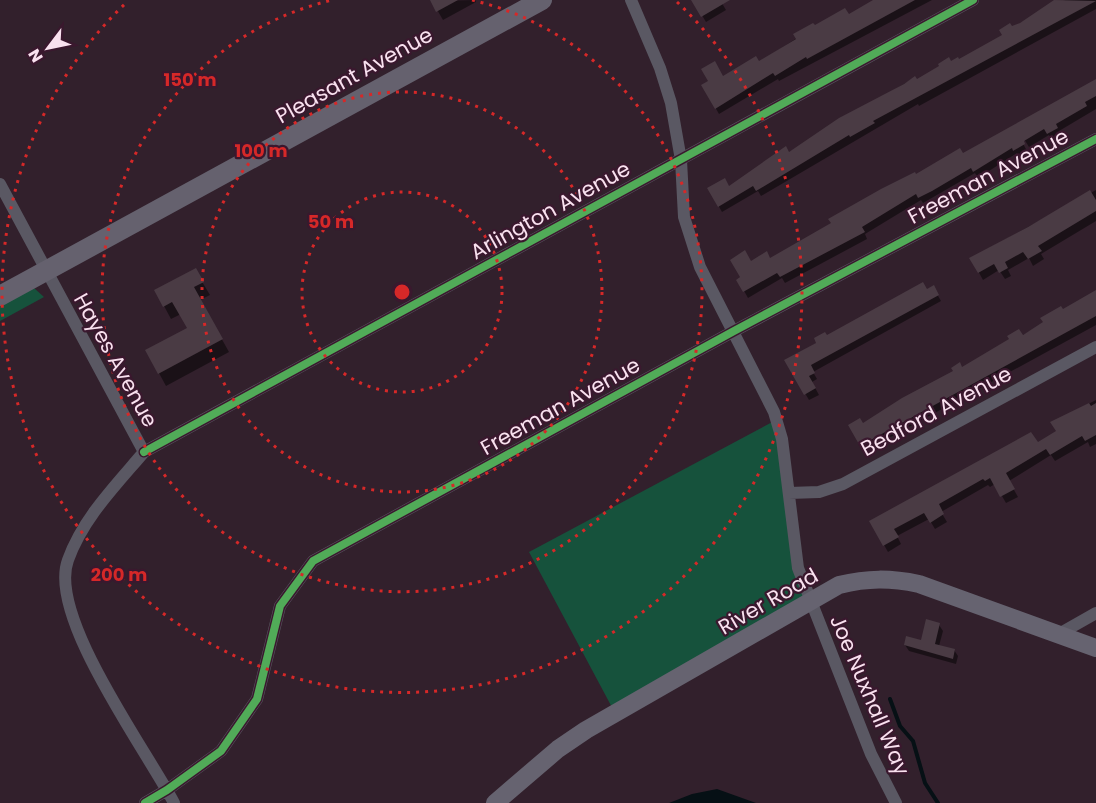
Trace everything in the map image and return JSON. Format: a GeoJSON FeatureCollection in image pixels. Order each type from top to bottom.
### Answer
{"type":"FeatureCollection","features":[{"type":"Feature","properties":{"kind":"main road","name":"Pleasant Avenue"},"geometry":{"type":"LineString","coordinates":[[0,296],[542,0]]}},
{"type":"Feature","properties":{"kind":"street","name":"Joe Nuxhall Way"},"geometry":{"type":"LineString","coordinates":[[631,0],[660,68],[671,102],[681,160],[684,217],[700,267],[774,412],[782,439],[798,568],[871,754],[896,803]]}},
{"type":"Feature","properties":{"kind":"street","name":"Arlington Avenue"},"geometry":{"type":"LineString","coordinates":[[144,452],[973,0]]}},
{"type":"Feature","properties":{"kind":"street","name":"Freeman Avenue"},"geometry":{"type":"LineString","coordinates":[[145,803],[221,751],[257,699],[280,606],[313,561],[734,331],[1096,139]]}},
{"type":"Feature","properties":{"kind":"street","name":"Hayes Avenue"},"geometry":{"type":"LineString","coordinates":[[0,184],[144,452],[86,521],[67,562],[66,585],[84,648],[174,803]]}},
{"type":"Feature","properties":{"kind":"street","name":"Bedford Avenue"},"geometry":{"type":"LineString","coordinates":[[789,494],[819,492],[843,484],[1096,347]]}},
{"type":"Feature","properties":{"kind":"street","name":"River Road"},"geometry":{"type":"LineString","coordinates":[[495,803],[558,749],[586,730],[839,585],[865,579],[889,578],[919,584],[1096,648]]}},
{"type":"Feature","properties":{"kind":"street"},"geometry":{"type":"LineString","coordinates":[[1059,634],[1096,613]]}},
{"type":"Feature","properties":{"kind":"green space"},"geometry":{"type":"Polygon","coordinates":[[[34,288],[44,297],[0,321],[0,306],[34,288]]]}},
{"type":"Feature","properties":{"kind":"green space"},"geometry":{"type":"Polygon","coordinates":[[[776,420],[810,602],[615,713],[529,552],[776,420]]]}},
{"type":"Feature","properties":{"kind":"shaded area"},"geometry":{"type":"Polygon","coordinates":[[[717,789],[756,803],[669,803],[692,794],[717,789]]]}},
{"type":"Feature","properties":{"kind":"building"},"geometry":{"type":"Polygon","coordinates":[[[430,0],[458,0],[436,12],[430,0]]]}},
{"type":"Feature","properties":{"kind":"building"},"geometry":{"type":"Polygon","coordinates":[[[691,0],[730,0],[701,17],[691,0]]]}},
{"type":"Feature","properties":{"kind":"building"},"geometry":{"type":"Polygon","coordinates":[[[873,0],[915,0],[807,59],[806,57],[775,76],[773,73],[715,109],[701,85],[708,81],[701,69],[715,61],[723,76],[756,56],[759,61],[796,39],[793,34],[813,23],[815,25],[845,8],[849,14],[873,0]]]}},
{"type":"Feature","properties":{"kind":"building"},"geometry":{"type":"Polygon","coordinates":[[[1054,0],[1096,1],[873,121],[875,123],[850,137],[849,135],[756,191],[753,186],[718,207],[707,188],[725,178],[729,186],[786,146],[789,152],[839,118],[915,76],[917,79],[949,57],[951,61],[958,57],[959,59],[1002,35],[999,30],[1010,23],[1012,26],[1020,23],[1054,0]]]}},
{"type":"Feature","properties":{"kind":"building"},"geometry":{"type":"Polygon","coordinates":[[[1096,79],[1096,96],[1085,102],[1087,106],[1056,124],[1058,128],[1047,134],[1044,129],[1024,141],[1025,144],[1013,151],[1012,148],[973,172],[971,168],[918,198],[916,194],[862,227],[865,232],[780,277],[777,273],[743,292],[736,280],[740,277],[730,260],[745,250],[751,261],[767,251],[770,258],[831,223],[828,219],[881,189],[915,172],[916,174],[960,148],[963,153],[1096,79]]]}},
{"type":"Feature","properties":{"kind":"building"},"geometry":{"type":"Polygon","coordinates":[[[1090,190],[1096,200],[1096,211],[1038,246],[1042,251],[1028,259],[1023,252],[1005,262],[1008,268],[999,273],[994,264],[978,273],[969,258],[1028,227],[1090,190]]]}},
{"type":"Feature","properties":{"kind":"building"},"geometry":{"type":"Polygon","coordinates":[[[196,268],[204,282],[194,287],[223,339],[158,374],[145,350],[187,328],[172,302],[163,307],[154,290],[196,268]]]}},
{"type":"Feature","properties":{"kind":"building"},"geometry":{"type":"Polygon","coordinates":[[[923,282],[927,289],[934,285],[939,295],[811,365],[815,373],[809,376],[816,388],[804,395],[784,360],[816,343],[814,338],[825,332],[827,335],[923,282]]]}},
{"type":"Feature","properties":{"kind":"building"},"geometry":{"type":"Polygon","coordinates":[[[1096,290],[1096,316],[860,446],[848,425],[860,418],[863,423],[902,398],[953,371],[951,368],[960,362],[962,367],[1009,339],[1007,336],[1019,329],[1023,335],[1043,322],[1040,318],[1061,306],[1063,309],[1096,290]]]}},
{"type":"Feature","properties":{"kind":"building"},"geometry":{"type":"Polygon","coordinates":[[[1089,403],[1091,406],[1096,403],[1096,435],[1085,441],[1082,436],[1050,455],[1046,449],[1006,473],[1015,489],[1000,497],[990,478],[985,481],[983,479],[939,504],[944,514],[930,523],[924,513],[894,529],[899,537],[883,546],[869,521],[1031,432],[1038,442],[1056,431],[1050,422],[1089,403]]]}},
{"type":"Feature","properties":{"kind":"building"},"geometry":{"type":"Polygon","coordinates":[[[926,619],[940,623],[935,644],[955,649],[953,659],[904,645],[906,636],[921,640],[926,619]]]}},
{"type":"Feature","properties":{"kind":"waterway"},"geometry":{"type":"LineString","coordinates":[[890,699],[900,726],[913,741],[925,783],[938,803]]}},
{"type":"Feature","properties":{"kind":"cycle path"},"geometry":{"type":"LineString","coordinates":[[144,452],[973,0]]}},
{"type":"Feature","properties":{"kind":"cycle path"},"geometry":{"type":"LineString","coordinates":[[145,803],[221,751],[257,699],[280,606],[313,561],[734,331],[1096,139]]}}]}
